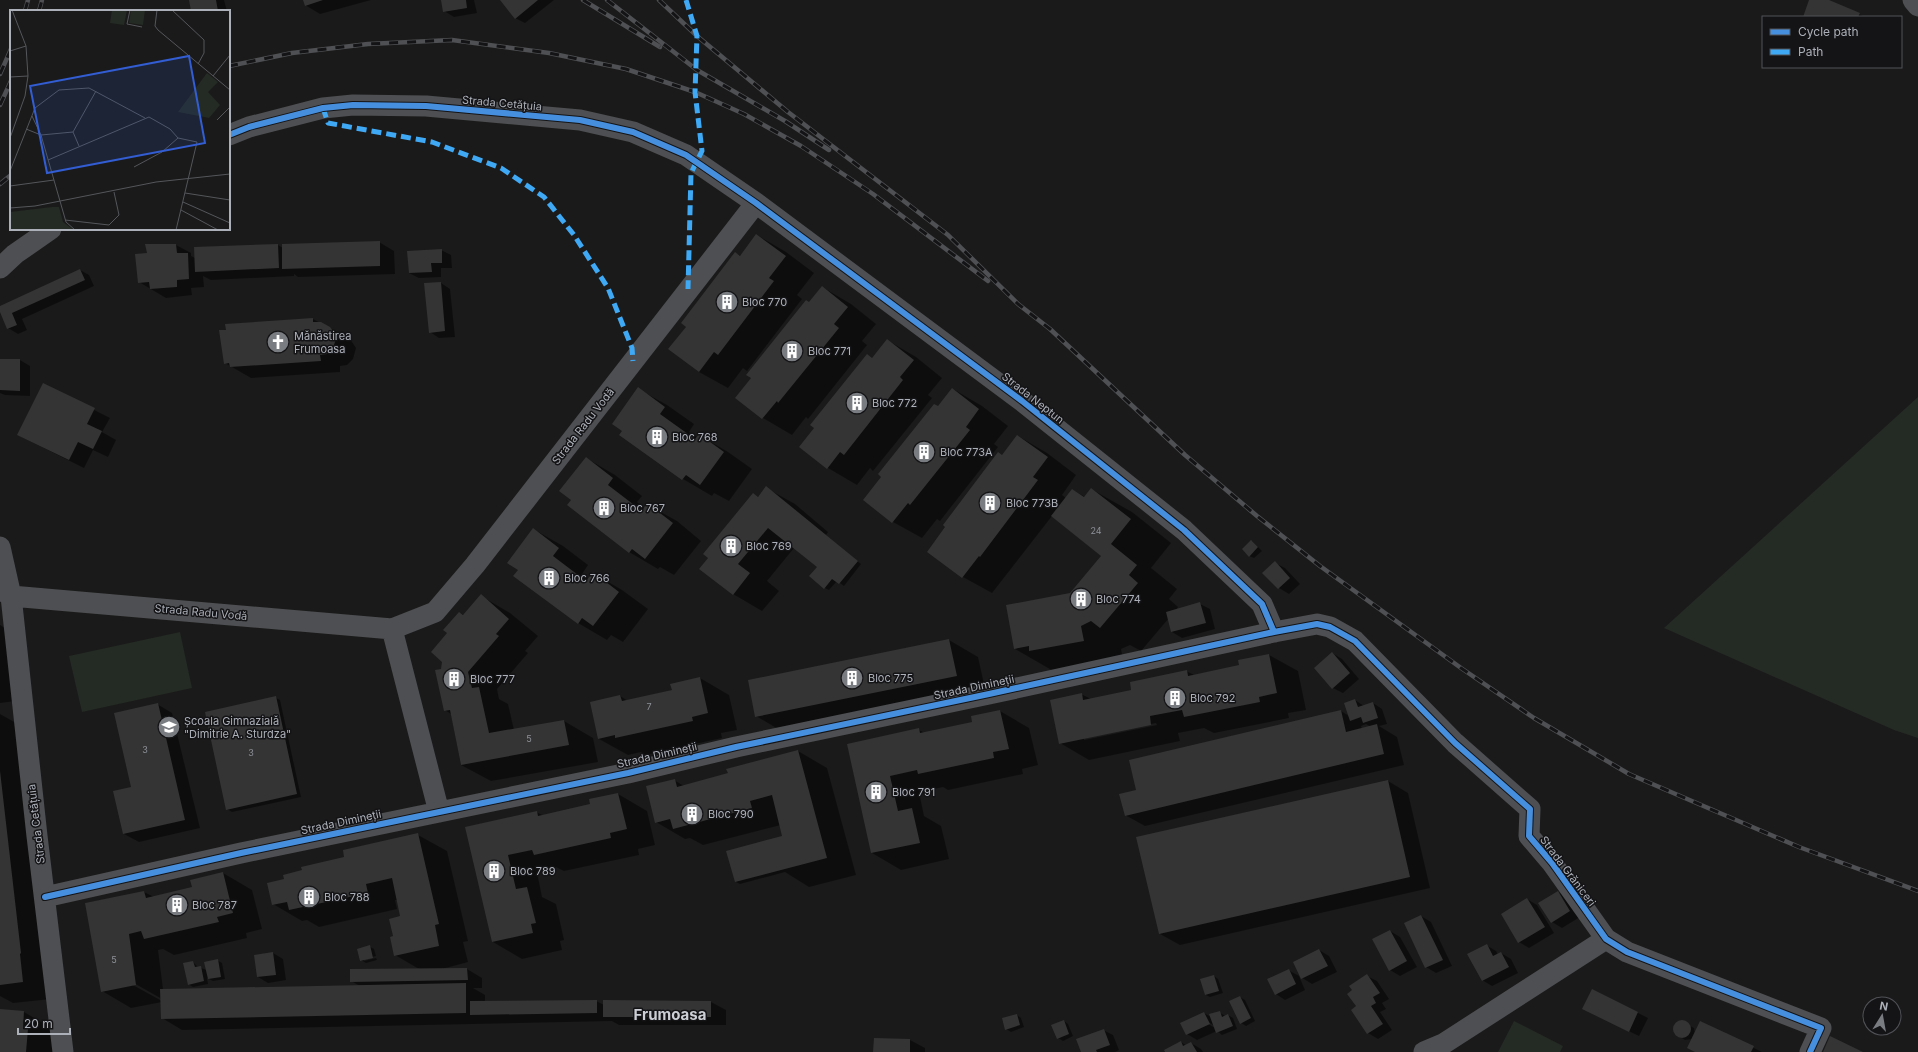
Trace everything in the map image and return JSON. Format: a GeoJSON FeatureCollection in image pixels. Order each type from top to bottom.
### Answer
{"type":"FeatureCollection","features":[{"type":"Feature","properties":{"kind":"street"},"geometry":{"type":"LineString","coordinates":[[1913,0],[1918,6]]}},
{"type":"Feature","properties":{"kind":"street","name":"Strada Cetățuia"},"geometry":{"type":"LineString","coordinates":[[230,134],[249,126],[305,112],[324,108],[353,105],[426,106],[580,120],[632,132],[686,155],[756,203]]}},
{"type":"Feature","properties":{"kind":"street","name":"Strada Radu Vodă"},"geometry":{"type":"LineString","coordinates":[[5,592],[392,629],[435,612],[465,577],[756,203]]}},
{"type":"Feature","properties":{"kind":"street","name":"Strada Neptun"},"geometry":{"type":"LineString","coordinates":[[756,203],[1022,401],[1184,530],[1262,604],[1274,632]]}},
{"type":"Feature","properties":{"kind":"street"},"geometry":{"type":"LineString","coordinates":[[0,268],[14,254],[50,230]]}},
{"type":"Feature","properties":{"kind":"street","name":"Strada Cetățuia"},"geometry":{"type":"LineString","coordinates":[[0,547],[46,897],[64,1052]]}},
{"type":"Feature","properties":{"kind":"street","name":"Strada Grăniceri"},"geometry":{"type":"LineString","coordinates":[[1274,632],[1317,624],[1330,627],[1355,641],[1455,744],[1530,809],[1530,836],[1552,863],[1606,939],[1626,952],[1821,1028],[1810,1052]]}},
{"type":"Feature","properties":{"kind":"street"},"geometry":{"type":"LineString","coordinates":[[392,629],[439,812]]}},
{"type":"Feature","properties":{"kind":"street","name":"Strada Dimineții"},"geometry":{"type":"LineString","coordinates":[[46,897],[241,853],[628,773],[736,747],[1274,632]]}},
{"type":"Feature","properties":{"kind":"street"},"geometry":{"type":"LineString","coordinates":[[1424,1052],[1443,1044],[1606,939]]}},
{"type":"Feature","properties":{"kind":"shaded area"},"geometry":{"type":"Polygon","coordinates":[[[1918,397],[1918,738],[1894,730],[1664,628],[1918,397]]]}},
{"type":"Feature","properties":{"kind":"shaded area"},"geometry":{"type":"Polygon","coordinates":[[[180,632],[192,688],[82,712],[69,656],[180,632]]]}},
{"type":"Feature","properties":{"kind":"shaded area"},"geometry":{"type":"Polygon","coordinates":[[[1514,1021],[1563,1046],[1560,1052],[1498,1052],[1514,1021]]]}},
{"type":"Feature","properties":{"kind":"building"},"geometry":{"type":"Polygon","coordinates":[[[189,0],[216,0],[218,10],[191,10],[189,0]]]}},
{"type":"Feature","properties":{"kind":"building"},"geometry":{"type":"Polygon","coordinates":[[[303,0],[323,0],[305,6],[303,0]]]}},
{"type":"Feature","properties":{"kind":"building"},"geometry":{"type":"Polygon","coordinates":[[[441,0],[466,0],[467,8],[443,12],[441,0]]]}},
{"type":"Feature","properties":{"kind":"building"},"geometry":{"type":"Polygon","coordinates":[[[500,0],[538,0],[515,19],[500,0]]]}},
{"type":"Feature","properties":{"kind":"building"},"geometry":{"type":"Polygon","coordinates":[[[1809,0],[1829,0],[1860,13],[1858,16],[1803,16],[1809,0]]]}},
{"type":"Feature","properties":{"kind":"building","name":"Bloc 770"},"geometry":{"type":"Polygon","coordinates":[[[756,234],[786,256],[769,278],[774,281],[718,355],[714,352],[699,372],[668,349],[686,327],[681,323],[735,252],[740,256],[756,234]]]}},
{"type":"Feature","properties":{"kind":"building"},"geometry":{"type":"Polygon","coordinates":[[[380,241],[380,266],[282,269],[282,244],[380,241]]]}},
{"type":"Feature","properties":{"kind":"building"},"geometry":{"type":"Polygon","coordinates":[[[145,244],[176,244],[177,253],[188,253],[189,279],[177,280],[177,287],[150,289],[149,282],[138,283],[135,254],[147,253],[145,244]]]}},
{"type":"Feature","properties":{"kind":"building"},"geometry":{"type":"Polygon","coordinates":[[[278,244],[279,268],[195,272],[194,247],[278,244]]]}},
{"type":"Feature","properties":{"kind":"building"},"geometry":{"type":"Polygon","coordinates":[[[442,249],[442,263],[431,263],[432,272],[409,273],[407,251],[442,249]]]}},
{"type":"Feature","properties":{"kind":"building"},"geometry":{"type":"Polygon","coordinates":[[[80,269],[85,280],[12,313],[17,325],[7,329],[0,312],[0,306],[80,269]]]}},
{"type":"Feature","properties":{"kind":"building"},"geometry":{"type":"Polygon","coordinates":[[[441,282],[445,331],[429,333],[424,283],[441,282]]]}},
{"type":"Feature","properties":{"kind":"building","name":"Bloc 771"},"geometry":{"type":"Polygon","coordinates":[[[822,286],[848,307],[834,324],[839,328],[778,403],[777,401],[762,419],[735,398],[751,378],[746,375],[806,300],[809,302],[822,286]]]}},
{"type":"Feature","properties":{"kind":"building","name":"Mănăstirea Frumoasa"},"geometry":{"type":"Polygon","coordinates":[[[313,318],[313,322],[321,322],[330,327],[337,336],[333,348],[327,354],[320,355],[321,361],[230,367],[229,363],[224,364],[219,330],[226,330],[225,324],[313,318]]]}},
{"type":"Feature","properties":{"kind":"building","name":"Bloc 772"},"geometry":{"type":"Polygon","coordinates":[[[887,339],[914,360],[900,377],[903,380],[844,455],[840,452],[827,469],[799,447],[814,428],[810,425],[867,354],[872,358],[887,339]]]}},
{"type":"Feature","properties":{"kind":"building"},"geometry":{"type":"Polygon","coordinates":[[[0,359],[20,359],[20,391],[0,390],[0,359]]]}},
{"type":"Feature","properties":{"kind":"building"},"geometry":{"type":"Polygon","coordinates":[[[43,383],[95,408],[87,424],[102,431],[93,449],[78,442],[69,460],[17,435],[43,383]]]}},
{"type":"Feature","properties":{"kind":"building","name":"Bloc 768"},"geometry":{"type":"Polygon","coordinates":[[[638,387],[665,407],[660,414],[695,439],[699,434],[724,452],[700,485],[686,475],[682,480],[619,435],[622,431],[612,424],[638,387]]]}},
{"type":"Feature","properties":{"kind":"building","name":"Bloc 773A"},"geometry":{"type":"Polygon","coordinates":[[[952,388],[979,409],[966,427],[970,430],[910,505],[908,503],[892,523],[863,500],[881,477],[878,474],[934,404],[938,406],[952,388]]]}},
{"type":"Feature","properties":{"kind":"building","name":"Bloc 773B"},"geometry":{"type":"Polygon","coordinates":[[[1017,435],[1048,457],[1033,477],[1038,480],[980,557],[979,556],[962,578],[927,552],[945,527],[943,525],[998,452],[1002,455],[1017,435]]]}},
{"type":"Feature","properties":{"kind":"building","name":"Bloc 767"},"geometry":{"type":"Polygon","coordinates":[[[586,457],[613,478],[608,485],[642,511],[647,503],[673,523],[645,559],[632,549],[629,553],[567,505],[571,500],[559,491],[586,457]]]}},
{"type":"Feature","properties":{"kind":"building","name":"Bloc 769"},"geometry":{"type":"Polygon","coordinates":[[[766,486],[858,561],[839,584],[832,579],[824,589],[809,576],[817,567],[768,528],[738,564],[750,573],[733,595],[699,569],[708,558],[703,554],[753,493],[758,497],[766,486]]]}},
{"type":"Feature","properties":{"kind":"building","name":"Bloc 774"},"geometry":{"type":"Polygon","coordinates":[[[1091,488],[1131,519],[1111,544],[1137,565],[1129,575],[1138,583],[1100,628],[1091,621],[1081,626],[1084,641],[1029,651],[1029,646],[1014,649],[1006,605],[1070,593],[1101,556],[1051,516],[1072,489],[1084,497],[1091,488]]]}},
{"type":"Feature","properties":{"kind":"building","name":"Bloc 766"},"geometry":{"type":"Polygon","coordinates":[[[533,528],[559,548],[553,556],[586,581],[593,572],[619,592],[593,626],[582,618],[578,624],[513,576],[518,570],[507,563],[533,528]]]}},
{"type":"Feature","properties":{"kind":"building"},"geometry":{"type":"Polygon","coordinates":[[[1251,540],[1258,547],[1249,557],[1242,549],[1251,540]]]}},
{"type":"Feature","properties":{"kind":"building"},"geometry":{"type":"Polygon","coordinates":[[[1275,561],[1290,578],[1278,589],[1262,573],[1275,561]]]}},
{"type":"Feature","properties":{"kind":"building","name":"Bloc 777"},"geometry":{"type":"Polygon","coordinates":[[[481,594],[509,619],[496,634],[499,636],[468,672],[472,688],[479,687],[489,733],[564,720],[569,745],[461,765],[450,710],[444,711],[435,670],[441,669],[442,662],[431,652],[447,633],[443,630],[459,612],[463,615],[481,594]]]}},
{"type":"Feature","properties":{"kind":"building"},"geometry":{"type":"Polygon","coordinates":[[[1200,602],[1206,623],[1171,632],[1166,612],[1200,602]]]}},
{"type":"Feature","properties":{"kind":"building","name":"Bloc 775"},"geometry":{"type":"Polygon","coordinates":[[[949,639],[957,676],[755,717],[748,680],[949,639]]]}},
{"type":"Feature","properties":{"kind":"building"},"geometry":{"type":"Polygon","coordinates":[[[1332,652],[1350,673],[1332,689],[1314,668],[1332,652]]]}},
{"type":"Feature","properties":{"kind":"building","name":"Bloc 792"},"geometry":{"type":"Polygon","coordinates":[[[1269,654],[1277,693],[1259,697],[1260,702],[1184,717],[1182,710],[1150,716],[1151,725],[1059,744],[1050,700],[1082,693],[1083,700],[1131,690],[1130,682],[1187,670],[1188,676],[1239,665],[1238,660],[1269,654]]]}},
{"type":"Feature","properties":{"kind":"building"},"geometry":{"type":"Polygon","coordinates":[[[700,677],[708,713],[692,717],[693,721],[615,738],[615,735],[598,739],[590,702],[620,695],[622,701],[672,690],[670,684],[700,677]]]}},
{"type":"Feature","properties":{"kind":"building"},"geometry":{"type":"Polygon","coordinates":[[[276,696],[297,794],[226,810],[205,712],[276,696]]]}},
{"type":"Feature","properties":{"kind":"building"},"geometry":{"type":"Polygon","coordinates":[[[1355,699],[1358,707],[1373,702],[1378,718],[1363,723],[1361,717],[1350,721],[1344,703],[1355,699]]]}},
{"type":"Feature","properties":{"kind":"building"},"geometry":{"type":"Polygon","coordinates":[[[158,703],[185,820],[123,834],[113,791],[131,787],[114,713],[158,703]]]}},
{"type":"Feature","properties":{"kind":"building","name":"Bloc 791"},"geometry":{"type":"Polygon","coordinates":[[[1000,710],[1009,749],[993,752],[994,758],[918,774],[917,770],[890,776],[898,811],[912,808],[920,843],[871,853],[847,744],[919,728],[920,733],[972,722],[971,716],[1000,710]]]}},
{"type":"Feature","properties":{"kind":"building"},"geometry":{"type":"Polygon","coordinates":[[[1341,710],[1346,732],[1377,724],[1384,754],[1125,816],[1119,794],[1136,790],[1129,760],[1341,710]]]}},
{"type":"Feature","properties":{"kind":"building","name":"Bloc 790"},"geometry":{"type":"Polygon","coordinates":[[[798,750],[827,858],[735,882],[726,851],[782,836],[772,795],[750,801],[752,808],[673,829],[670,819],[655,823],[646,786],[675,779],[677,787],[728,773],[726,769],[798,750]]]}},
{"type":"Feature","properties":{"kind":"building"},"geometry":{"type":"Polygon","coordinates":[[[0,771],[23,982],[0,985],[0,771]]]}},
{"type":"Feature","properties":{"kind":"building"},"geometry":{"type":"Polygon","coordinates":[[[1388,780],[1410,877],[1159,934],[1136,837],[1388,780]]]}},
{"type":"Feature","properties":{"kind":"building","name":"Bloc 789"},"geometry":{"type":"Polygon","coordinates":[[[618,793],[627,829],[610,833],[611,838],[534,855],[532,850],[508,855],[516,889],[527,887],[536,923],[531,924],[533,933],[492,942],[465,827],[537,811],[538,816],[590,804],[589,799],[618,793]]]}},
{"type":"Feature","properties":{"kind":"building","name":"Bloc 788"},"geometry":{"type":"Polygon","coordinates":[[[418,833],[439,924],[435,925],[439,946],[394,956],[390,937],[393,936],[389,919],[400,916],[392,878],[366,884],[368,893],[289,910],[287,902],[272,905],[267,883],[284,879],[283,875],[302,870],[301,867],[344,857],[343,850],[418,833]]]}},
{"type":"Feature","properties":{"kind":"building"},"geometry":{"type":"Polygon","coordinates":[[[223,872],[233,913],[217,917],[219,922],[144,939],[141,931],[129,934],[136,985],[101,992],[85,903],[144,891],[146,898],[192,887],[190,880],[223,872]]]}},
{"type":"Feature","properties":{"kind":"building"},"geometry":{"type":"Polygon","coordinates":[[[1558,891],[1570,911],[1551,923],[1538,903],[1558,891]]]}},
{"type":"Feature","properties":{"kind":"building"},"geometry":{"type":"Polygon","coordinates":[[[1527,898],[1545,927],[1518,943],[1501,914],[1527,898]]]}},
{"type":"Feature","properties":{"kind":"building"},"geometry":{"type":"Polygon","coordinates":[[[1421,915],[1443,960],[1425,968],[1404,923],[1421,915]]]}},
{"type":"Feature","properties":{"kind":"building"},"geometry":{"type":"Polygon","coordinates":[[[1390,930],[1407,961],[1389,971],[1372,939],[1390,930]]]}},
{"type":"Feature","properties":{"kind":"building"},"geometry":{"type":"Polygon","coordinates":[[[1487,944],[1493,956],[1501,952],[1509,967],[1482,981],[1467,954],[1487,944]]]}},
{"type":"Feature","properties":{"kind":"building"},"geometry":{"type":"Polygon","coordinates":[[[370,945],[373,958],[360,961],[357,949],[370,945]]]}},
{"type":"Feature","properties":{"kind":"building"},"geometry":{"type":"Polygon","coordinates":[[[1319,949],[1328,966],[1301,979],[1293,962],[1319,949]]]}},
{"type":"Feature","properties":{"kind":"building"},"geometry":{"type":"Polygon","coordinates":[[[273,952],[276,975],[257,977],[254,955],[273,952]]]}},
{"type":"Feature","properties":{"kind":"building"},"geometry":{"type":"Polygon","coordinates":[[[218,959],[221,977],[208,979],[204,962],[218,959]]]}},
{"type":"Feature","properties":{"kind":"building"},"geometry":{"type":"Polygon","coordinates":[[[193,961],[195,967],[201,966],[204,981],[188,985],[183,963],[193,961]]]}},
{"type":"Feature","properties":{"kind":"building"},"geometry":{"type":"Polygon","coordinates":[[[467,968],[468,980],[350,982],[350,969],[467,968]]]}},
{"type":"Feature","properties":{"kind":"building"},"geometry":{"type":"Polygon","coordinates":[[[1289,969],[1296,984],[1275,995],[1267,979],[1289,969]]]}},
{"type":"Feature","properties":{"kind":"building"},"geometry":{"type":"Polygon","coordinates":[[[1367,974],[1380,993],[1373,997],[1376,1003],[1371,1006],[1383,1024],[1367,1034],[1351,1010],[1356,1006],[1347,994],[1352,990],[1349,986],[1367,974]]]}},
{"type":"Feature","properties":{"kind":"building"},"geometry":{"type":"Polygon","coordinates":[[[1214,975],[1219,991],[1205,995],[1200,979],[1214,975]]]}},
{"type":"Feature","properties":{"kind":"building"},"geometry":{"type":"Polygon","coordinates":[[[466,983],[466,1013],[161,1019],[160,989],[466,983]]]}},
{"type":"Feature","properties":{"kind":"building"},"geometry":{"type":"Polygon","coordinates":[[[1592,989],[1638,1012],[1629,1032],[1582,1009],[1592,989]]]}},
{"type":"Feature","properties":{"kind":"building"},"geometry":{"type":"Polygon","coordinates":[[[1240,996],[1251,1018],[1240,1024],[1229,1001],[1240,996]]]}},
{"type":"Feature","properties":{"kind":"building"},"geometry":{"type":"Polygon","coordinates":[[[597,1000],[597,1013],[470,1015],[470,1001],[597,1000]]]}},
{"type":"Feature","properties":{"kind":"building"},"geometry":{"type":"Polygon","coordinates":[[[603,1000],[711,1001],[711,1017],[603,1017],[603,1000]]]}},
{"type":"Feature","properties":{"kind":"building"},"geometry":{"type":"Polygon","coordinates":[[[0,1009],[24,1011],[23,1029],[28,1029],[26,1052],[0,1052],[0,1009]]]}},
{"type":"Feature","properties":{"kind":"building"},"geometry":{"type":"Polygon","coordinates":[[[1220,1011],[1222,1017],[1228,1014],[1233,1026],[1216,1033],[1209,1014],[1220,1011]]]}},
{"type":"Feature","properties":{"kind":"building"},"geometry":{"type":"Polygon","coordinates":[[[1204,1012],[1210,1024],[1186,1035],[1180,1023],[1204,1012]]]}},
{"type":"Feature","properties":{"kind":"building"},"geometry":{"type":"Polygon","coordinates":[[[1017,1014],[1020,1025],[1005,1030],[1002,1018],[1017,1014]]]}},
{"type":"Feature","properties":{"kind":"building"},"geometry":{"type":"Polygon","coordinates":[[[1064,1020],[1069,1034],[1057,1039],[1051,1025],[1064,1020]]]}},
{"type":"Feature","properties":{"kind":"building"},"geometry":{"type":"Polygon","coordinates":[[[1682,1020],[1688,1023],[1691,1029],[1688,1035],[1682,1038],[1676,1035],[1673,1029],[1676,1023],[1682,1020]]]}},
{"type":"Feature","properties":{"kind":"building"},"geometry":{"type":"Polygon","coordinates":[[[1700,1021],[1754,1046],[1751,1052],[1695,1052],[1687,1048],[1700,1021]]]}},
{"type":"Feature","properties":{"kind":"building"},"geometry":{"type":"Polygon","coordinates":[[[1104,1029],[1110,1045],[1096,1050],[1097,1052],[1081,1052],[1076,1039],[1104,1029]]]}},
{"type":"Feature","properties":{"kind":"building"},"geometry":{"type":"Polygon","coordinates":[[[1830,1036],[1863,1052],[1823,1052],[1830,1036]]]}},
{"type":"Feature","properties":{"kind":"building"},"geometry":{"type":"Polygon","coordinates":[[[874,1038],[910,1039],[910,1052],[873,1052],[874,1038]]]}},
{"type":"Feature","properties":{"kind":"building"},"geometry":{"type":"Polygon","coordinates":[[[1181,1041],[1183,1046],[1191,1042],[1197,1052],[1165,1052],[1164,1050],[1181,1041]]]}},
{"type":"Feature","properties":{"kind":"railway"},"geometry":{"type":"LineString","coordinates":[[25,10],[28,0]]}},
{"type":"Feature","properties":{"kind":"railway"},"geometry":{"type":"LineString","coordinates":[[39,10],[42,0]]}},
{"type":"Feature","properties":{"kind":"railway"},"geometry":{"type":"LineString","coordinates":[[583,0],[660,47]]}},
{"type":"Feature","properties":{"kind":"railway"},"geometry":{"type":"LineString","coordinates":[[607,0],[697,70],[785,121],[829,150]]}},
{"type":"Feature","properties":{"kind":"railway"},"geometry":{"type":"LineString","coordinates":[[659,0],[697,36],[788,112],[948,235],[1018,304],[1050,329],[1185,455],[1257,516],[1320,566],[1461,668],[1534,718],[1629,774],[1799,847],[1918,891]]}},
{"type":"Feature","properties":{"kind":"railway"},"geometry":{"type":"LineString","coordinates":[[230,66],[292,53],[368,44],[452,40],[549,53],[626,69],[695,92],[744,114],[801,146],[873,194],[988,281]]}},
{"type":"Feature","properties":{"kind":"railway"},"geometry":{"type":"LineString","coordinates":[[0,74],[10,51]]}},
{"type":"Feature","properties":{"kind":"railway"},"geometry":{"type":"LineString","coordinates":[[0,105],[10,83]]}},
{"type":"Feature","properties":{"kind":"railway"},"geometry":{"type":"LineString","coordinates":[[0,184],[10,176]]}},
{"type":"Feature","properties":{"kind":"marked path"},"geometry":{"type":"LineString","coordinates":[[686,0],[697,36],[695,92],[702,151],[691,173],[688,289]]}},
{"type":"Feature","properties":{"kind":"marked path"},"geometry":{"type":"LineString","coordinates":[[323,108],[328,123],[432,142],[501,168],[544,197],[574,235],[608,288],[632,348],[633,361]]}},
{"type":"Feature","properties":{"kind":"cycle path"},"geometry":{"type":"LineString","coordinates":[[230,135],[249,127],[323,108],[353,105],[426,106],[580,120],[633,132],[686,155],[756,203],[1022,401],[1184,530],[1262,604],[1274,632]]}},
{"type":"Feature","properties":{"kind":"cycle path"},"geometry":{"type":"LineString","coordinates":[[45,897],[241,853],[628,773],[736,747],[1317,624],[1330,627],[1355,641],[1455,743],[1530,809],[1529,836],[1552,863],[1606,939],[1627,952],[1821,1028],[1810,1052]]}},
{"type":"Feature","properties":{"kind":"place","name":"Bloc 770"},"geometry":{"type":"Point","coordinates":[727,302]}},
{"type":"Feature","properties":{"kind":"place","name":"Mănăstirea Frumoasa"},"geometry":{"type":"Point","coordinates":[278,342]}},
{"type":"Feature","properties":{"kind":"place","name":"Bloc 771"},"geometry":{"type":"Point","coordinates":[792,351]}},
{"type":"Feature","properties":{"kind":"place","name":"Bloc 772"},"geometry":{"type":"Point","coordinates":[857,403]}},
{"type":"Feature","properties":{"kind":"place","name":"Bloc 768"},"geometry":{"type":"Point","coordinates":[657,437]}},
{"type":"Feature","properties":{"kind":"place","name":"Bloc 773A"},"geometry":{"type":"Point","coordinates":[924,452]}},
{"type":"Feature","properties":{"kind":"place","name":"Bloc 773B"},"geometry":{"type":"Point","coordinates":[990,503]}},
{"type":"Feature","properties":{"kind":"place","name":"Bloc 767"},"geometry":{"type":"Point","coordinates":[604,508]}},
{"type":"Feature","properties":{"kind":"place","name":"Bloc 769"},"geometry":{"type":"Point","coordinates":[731,546]}},
{"type":"Feature","properties":{"kind":"place","name":"Bloc 766"},"geometry":{"type":"Point","coordinates":[549,578]}},
{"type":"Feature","properties":{"kind":"place","name":"Bloc 774"},"geometry":{"type":"Point","coordinates":[1081,599]}},
{"type":"Feature","properties":{"kind":"place","name":"Bloc 775"},"geometry":{"type":"Point","coordinates":[852,678]}},
{"type":"Feature","properties":{"kind":"place","name":"Bloc 777"},"geometry":{"type":"Point","coordinates":[454,679]}},
{"type":"Feature","properties":{"kind":"place","name":"Bloc 792"},"geometry":{"type":"Point","coordinates":[1175,698]}},
{"type":"Feature","properties":{"kind":"place","name":"Școala Gimnazială \"Dimitrie A. Sturdza\""},"geometry":{"type":"Point","coordinates":[169,727]}},
{"type":"Feature","properties":{"kind":"place","name":"Bloc 791"},"geometry":{"type":"Point","coordinates":[876,792]}},
{"type":"Feature","properties":{"kind":"place","name":"Bloc 790"},"geometry":{"type":"Point","coordinates":[692,814]}},
{"type":"Feature","properties":{"kind":"place","name":"Bloc 789"},"geometry":{"type":"Point","coordinates":[494,871]}},
{"type":"Feature","properties":{"kind":"place","name":"Bloc 788"},"geometry":{"type":"Point","coordinates":[309,897]}},
{"type":"Feature","properties":{"kind":"place","name":"Bloc 787"},"geometry":{"type":"Point","coordinates":[177,905]}},
{"type":"Feature","properties":{"kind":"district","name":"Frumoasa"},"geometry":{"type":"Point","coordinates":[670,1015]}}]}
